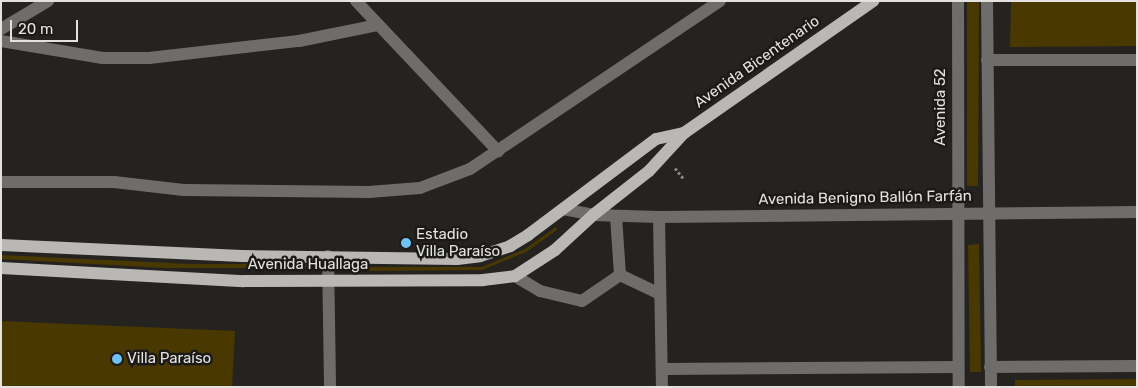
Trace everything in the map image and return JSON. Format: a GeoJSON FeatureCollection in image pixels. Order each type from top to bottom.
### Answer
{"type":"FeatureCollection","features":[{"type":"Feature","properties":{"kind":"main road","name":"Avenida Bicentenario"},"geometry":{"type":"LineString","coordinates":[[593,215],[655,166],[684,133],[873,1]]}},
{"type":"Feature","properties":{"kind":"main road","name":"Avenida Bicentenario"},"geometry":{"type":"LineString","coordinates":[[563,209],[656,139],[684,133]]}},
{"type":"Feature","properties":{"kind":"main road","name":"Avenida Huallaga"},"geometry":{"type":"LineString","coordinates":[[1,245],[164,254],[457,259],[480,256],[510,246],[563,209]]}},
{"type":"Feature","properties":{"kind":"main road","name":"Avenida Huallaga"},"geometry":{"type":"LineString","coordinates":[[1,268],[165,279],[483,280],[515,276],[555,250],[593,215]]}},
{"type":"Feature","properties":{"kind":"street"},"geometry":{"type":"LineString","coordinates":[[1,29],[48,1]]}},
{"type":"Feature","properties":{"kind":"street"},"geometry":{"type":"LineString","coordinates":[[356,1],[498,152]]}},
{"type":"Feature","properties":{"kind":"street"},"geometry":{"type":"LineString","coordinates":[[1,182],[114,182],[184,190],[369,192],[420,188],[443,182],[498,152],[720,1]]}},
{"type":"Feature","properties":{"kind":"street","name":"Avenida 52"},"geometry":{"type":"LineString","coordinates":[[958,1],[957,213],[959,387]]}},
{"type":"Feature","properties":{"kind":"street"},"geometry":{"type":"LineString","coordinates":[[987,1],[991,387]]}},
{"type":"Feature","properties":{"kind":"street"},"geometry":{"type":"LineString","coordinates":[[1,41],[103,58],[149,58],[299,42],[378,25]]}},
{"type":"Feature","properties":{"kind":"street"},"geometry":{"type":"LineString","coordinates":[[987,60],[1137,60]]}},
{"type":"Feature","properties":{"kind":"street","name":"Avenida Benigno Ballón Farfán"},"geometry":{"type":"LineString","coordinates":[[563,209],[593,215],[659,217],[988,212],[1137,212]]}},
{"type":"Feature","properties":{"kind":"street"},"geometry":{"type":"LineString","coordinates":[[616,216],[620,275]]}},
{"type":"Feature","properties":{"kind":"street"},"geometry":{"type":"LineString","coordinates":[[659,217],[662,387]]}},
{"type":"Feature","properties":{"kind":"street"},"geometry":{"type":"LineString","coordinates":[[328,256],[330,387]]}},
{"type":"Feature","properties":{"kind":"street"},"geometry":{"type":"LineString","coordinates":[[620,275],[660,294]]}},
{"type":"Feature","properties":{"kind":"street"},"geometry":{"type":"LineString","coordinates":[[515,276],[540,290],[582,301],[620,275]]}},
{"type":"Feature","properties":{"kind":"street"},"geometry":{"type":"LineString","coordinates":[[990,367],[1137,366]]}},
{"type":"Feature","properties":{"kind":"street"},"geometry":{"type":"LineString","coordinates":[[662,369],[958,367]]}},
{"type":"Feature","properties":{"kind":"path"},"geometry":{"type":"LineString","coordinates":[[674,167],[684,179]]}},
{"type":"Feature","properties":{"kind":"shaded area"},"geometry":{"type":"Polygon","coordinates":[[[967,1],[979,1],[978,186],[967,186],[967,1]]]}},
{"type":"Feature","properties":{"kind":"shaded area"},"geometry":{"type":"Polygon","coordinates":[[[1011,1],[1137,1],[1137,46],[1010,47],[1011,1]]]}},
{"type":"Feature","properties":{"kind":"shaded area"},"geometry":{"type":"Polygon","coordinates":[[[556,227],[557,230],[526,252],[482,270],[368,271],[368,267],[482,267],[525,249],[556,227]]]}},
{"type":"Feature","properties":{"kind":"shaded area"},"geometry":{"type":"Polygon","coordinates":[[[979,244],[981,372],[970,372],[968,245],[979,244]]]}},
{"type":"Feature","properties":{"kind":"shaded area"},"geometry":{"type":"Polygon","coordinates":[[[1,255],[192,264],[309,264],[309,268],[166,268],[1,259],[1,255]]]}},
{"type":"Feature","properties":{"kind":"shaded area","name":"Villa Paraíso"},"geometry":{"type":"Polygon","coordinates":[[[1,321],[235,331],[232,387],[1,387],[1,321]]]}},
{"type":"Feature","properties":{"kind":"shaded area"},"geometry":{"type":"Polygon","coordinates":[[[1137,379],[1137,387],[1015,387],[1015,380],[1137,379]]]}},
{"type":"Feature","properties":{"kind":"place","name":"Estadio Villa Paraíso"},"geometry":{"type":"Point","coordinates":[406,243]}},
{"type":"Feature","properties":{"kind":"place","name":"Villa Paraíso"},"geometry":{"type":"Point","coordinates":[117,359]}}]}
